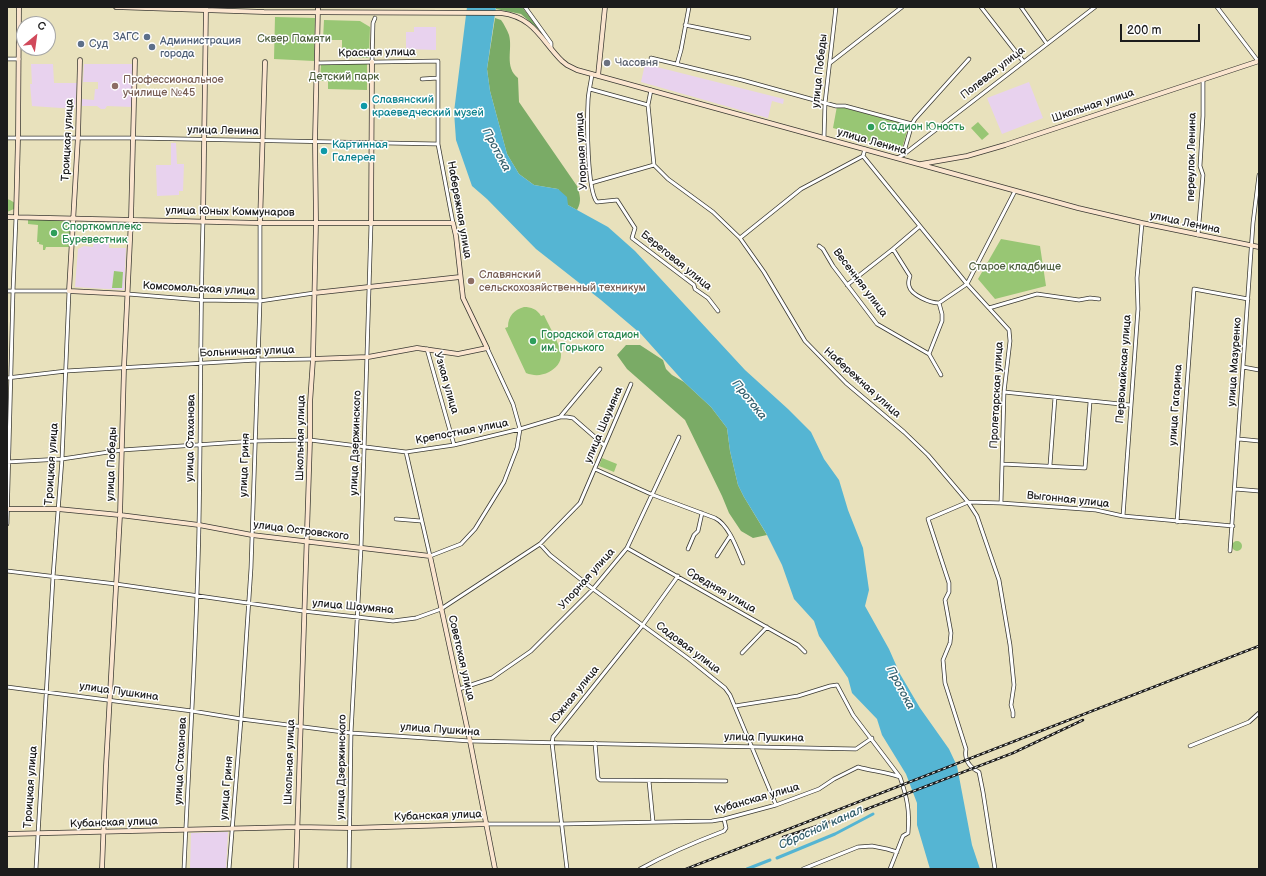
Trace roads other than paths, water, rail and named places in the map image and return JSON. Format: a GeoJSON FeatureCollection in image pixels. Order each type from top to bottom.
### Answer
{"type":"FeatureCollection","features":[{"type":"Feature","properties":{"kind":"street"},"geometry":{"type":"LineString","coordinates":[[7,524],[18,138],[19,7]]}},
{"type":"Feature","properties":{"kind":"street","name":"улица Ленина"},"geometry":{"type":"LineString","coordinates":[[116,7],[318,12],[512,14],[532,26],[551,49],[571,68],[918,164],[930,165],[1015,191],[1078,208],[1259,247]]}},
{"type":"Feature","properties":{"kind":"street","name":"Школьная улица"},"geometry":{"type":"LineString","coordinates":[[296,869],[303,611],[307,541],[310,403],[313,359],[318,7]]}},
{"type":"Feature","properties":{"kind":"street"},"geometry":{"type":"LineString","coordinates":[[525,7],[551,43],[551,49]]}},
{"type":"Feature","properties":{"kind":"street"},"geometry":{"type":"LineString","coordinates":[[598,76],[605,7]]}},
{"type":"Feature","properties":{"kind":"street"},"geometry":{"type":"LineString","coordinates":[[677,64],[689,7]]}},
{"type":"Feature","properties":{"kind":"street","name":"улица Победы"},"geometry":{"type":"LineString","coordinates":[[824,138],[825,103],[836,7]]}},
{"type":"Feature","properties":{"kind":"street"},"geometry":{"type":"LineString","coordinates":[[830,63],[902,7]]}},
{"type":"Feature","properties":{"kind":"street"},"geometry":{"type":"LineString","coordinates":[[981,7],[1023,61]]}},
{"type":"Feature","properties":{"kind":"street"},"geometry":{"type":"LineString","coordinates":[[1021,7],[1047,44]]}},
{"type":"Feature","properties":{"kind":"street","name":"Полевая улица"},"geometry":{"type":"LineString","coordinates":[[897,158],[903,155],[1095,7]]}},
{"type":"Feature","properties":{"kind":"street"},"geometry":{"type":"LineString","coordinates":[[1217,7],[1259,61]]}},
{"type":"Feature","properties":{"kind":"street","name":"улица Стаханова"},"geometry":{"type":"LineString","coordinates":[[184,869],[199,525],[202,363],[201,300],[203,139],[206,9]]}},
{"type":"Feature","properties":{"kind":"street","name":"улица Дзержинского"},"geometry":{"type":"LineString","coordinates":[[348,869],[351,733],[361,548],[368,357],[372,62],[373,23],[375,18]]}},
{"type":"Feature","properties":{"kind":"street"},"geometry":{"type":"LineString","coordinates":[[685,24],[749,38]]}},
{"type":"Feature","properties":{"kind":"street"},"geometry":{"type":"LineString","coordinates":[[651,58],[912,124]]}},
{"type":"Feature","properties":{"kind":"street"},"geometry":{"type":"LineString","coordinates":[[7,59],[19,59]]}},
{"type":"Feature","properties":{"kind":"street"},"geometry":{"type":"LineString","coordinates":[[903,155],[912,124],[969,59]]}},
{"type":"Feature","properties":{"kind":"street","name":"Троицкая улица"},"geometry":{"type":"LineString","coordinates":[[36,869],[53,578],[62,459],[80,60]]}},
{"type":"Feature","properties":{"kind":"street","name":"улица Победы"},"geometry":{"type":"LineString","coordinates":[[102,869],[109,700],[120,515],[124,367],[131,219],[135,60]]}},
{"type":"Feature","properties":{"kind":"street","name":"Красная улица"},"geometry":{"type":"LineString","coordinates":[[317,63],[438,61]]}},
{"type":"Feature","properties":{"kind":"street","name":"Набережная улица"},"geometry":{"type":"LineString","coordinates":[[438,61],[438,144],[456,236],[463,298],[513,404],[520,430]]}},
{"type":"Feature","properties":{"kind":"street","name":"Школьная улица"},"geometry":{"type":"LineString","coordinates":[[930,165],[1005,145],[1259,61]]}},
{"type":"Feature","properties":{"kind":"street","name":"улица Гриня"},"geometry":{"type":"LineString","coordinates":[[229,869],[249,604],[260,301],[260,223],[265,62]]}},
{"type":"Feature","properties":{"kind":"street","name":"Упорная улица"},"geometry":{"type":"LineString","coordinates":[[592,74],[588,101],[588,127],[591,183],[594,199],[597,202],[616,200],[618,203]]}},
{"type":"Feature","properties":{"kind":"street"},"geometry":{"type":"LineString","coordinates":[[422,79],[438,78]]}},
{"type":"Feature","properties":{"kind":"street","name":"переулок Ленина"},"geometry":{"type":"LineString","coordinates":[[1198,235],[1203,174],[1200,166],[1203,80]]}},
{"type":"Feature","properties":{"kind":"street"},"geometry":{"type":"LineString","coordinates":[[590,89],[648,105]]}},
{"type":"Feature","properties":{"kind":"street"},"geometry":{"type":"LineString","coordinates":[[591,183],[654,165],[648,105],[651,90]]}},
{"type":"Feature","properties":{"kind":"street","name":"улица Ленина"},"geometry":{"type":"LineString","coordinates":[[7,138],[133,138],[315,141],[372,144],[438,144]]}},
{"type":"Feature","properties":{"kind":"street"},"geometry":{"type":"LineString","coordinates":[[740,238],[801,189],[863,156],[865,149]]}},
{"type":"Feature","properties":{"kind":"street","name":"Пролетарская улица"},"geometry":{"type":"LineString","coordinates":[[863,156],[967,284],[1009,330],[1010,341],[1004,392],[1001,503]]}},
{"type":"Feature","properties":{"kind":"street","name":"Набережная улица"},"geometry":{"type":"LineString","coordinates":[[654,165],[668,179],[713,212],[740,238],[767,278],[805,341],[846,383],[899,427],[928,455],[968,502],[977,516],[999,580],[1010,645],[1014,685],[1011,701],[1013,716]]}},
{"type":"Feature","properties":{"kind":"street","name":"улица Мазуренко"},"geometry":{"type":"LineString","coordinates":[[1230,551],[1252,245],[1259,175]]}},
{"type":"Feature","properties":{"kind":"street"},"geometry":{"type":"LineString","coordinates":[[893,249],[910,276],[908,284],[911,290],[917,295],[938,304],[967,284],[1015,191]]}},
{"type":"Feature","properties":{"kind":"street","name":"Береговая улица"},"geometry":{"type":"LineString","coordinates":[[618,203],[635,228],[632,238],[694,285],[695,289],[708,298],[718,311]]}},
{"type":"Feature","properties":{"kind":"street","name":"улица Юных Коммунаров"},"geometry":{"type":"LineString","coordinates":[[7,217],[16,216],[260,223],[453,223]]}},
{"type":"Feature","properties":{"kind":"street","name":"Первомайская улица"},"geometry":{"type":"LineString","coordinates":[[1123,516],[1138,308],[1137,278],[1142,223]]}},
{"type":"Feature","properties":{"kind":"street"},"geometry":{"type":"LineString","coordinates":[[847,285],[920,226]]}},
{"type":"Feature","properties":{"kind":"street","name":"Весенняя улица"},"geometry":{"type":"LineString","coordinates":[[818,246],[823,249],[833,266],[878,324],[929,354],[941,375]]}},
{"type":"Feature","properties":{"kind":"street","name":"Комсомольская улица"},"geometry":{"type":"LineString","coordinates":[[7,291],[70,291],[201,300],[260,301],[314,293],[460,277]]}},
{"type":"Feature","properties":{"kind":"street","name":"улица Гагарина"},"geometry":{"type":"LineString","coordinates":[[1176,522],[1194,289],[1248,299]]}},
{"type":"Feature","properties":{"kind":"street"},"geometry":{"type":"LineString","coordinates":[[989,308],[1037,294],[1079,300],[1090,298],[1099,299]]}},
{"type":"Feature","properties":{"kind":"street"},"geometry":{"type":"LineString","coordinates":[[929,354],[942,321],[939,303]]}},
{"type":"Feature","properties":{"kind":"street","name":"Больничная улица"},"geometry":{"type":"LineString","coordinates":[[7,378],[66,371],[124,367],[257,360],[368,357],[417,348],[458,354],[487,348]]}},
{"type":"Feature","properties":{"kind":"street","name":"Узкая улица"},"geometry":{"type":"LineString","coordinates":[[427,349],[454,445]]}},
{"type":"Feature","properties":{"kind":"street"},"geometry":{"type":"LineString","coordinates":[[1243,367],[1259,370]]}},
{"type":"Feature","properties":{"kind":"street"},"geometry":{"type":"LineString","coordinates":[[560,417],[600,368]]}},
{"type":"Feature","properties":{"kind":"street","name":"улица Шаумяна"},"geometry":{"type":"LineString","coordinates":[[7,572],[116,584],[303,611],[393,621],[416,618],[441,609],[540,544],[580,503],[631,384]]}},
{"type":"Feature","properties":{"kind":"street"},"geometry":{"type":"LineString","coordinates":[[1004,392],[1130,405]]}},
{"type":"Feature","properties":{"kind":"street"},"geometry":{"type":"LineString","coordinates":[[1050,465],[1055,397]]}},
{"type":"Feature","properties":{"kind":"street"},"geometry":{"type":"LineString","coordinates":[[1002,464],[1050,465],[1085,468],[1090,402]]}},
{"type":"Feature","properties":{"kind":"street"},"geometry":{"type":"LineString","coordinates":[[560,417],[573,418],[604,445]]}},
{"type":"Feature","properties":{"kind":"street","name":"Крепостная улица"},"geometry":{"type":"LineString","coordinates":[[8,462],[62,459],[122,450],[255,441],[310,440],[406,452],[454,445],[520,430],[560,417]]}},
{"type":"Feature","properties":{"kind":"street","name":"улица Островского"},"geometry":{"type":"LineString","coordinates":[[7,509],[58,509],[120,515],[199,525],[252,535],[430,556],[461,544],[475,529],[504,482],[517,448],[520,430]]}},
{"type":"Feature","properties":{"kind":"street","name":"Упорная улица"},"geometry":{"type":"LineString","coordinates":[[459,689],[492,678],[530,651],[593,589],[627,548],[679,437]]}},
{"type":"Feature","properties":{"kind":"street"},"geometry":{"type":"LineString","coordinates":[[1239,439],[1259,441]]}},
{"type":"Feature","properties":{"kind":"street","name":"Советская улица"},"geometry":{"type":"LineString","coordinates":[[406,452],[459,689],[495,869]]}},
{"type":"Feature","properties":{"kind":"street"},"geometry":{"type":"LineString","coordinates":[[595,469],[722,521],[736,546],[743,563]]}},
{"type":"Feature","properties":{"kind":"street"},"geometry":{"type":"LineString","coordinates":[[1235,489],[1259,491]]}},
{"type":"Feature","properties":{"kind":"street","name":"Выгонная улица"},"geometry":{"type":"LineString","coordinates":[[995,869],[979,772],[969,766],[965,757],[966,749],[945,683],[943,660],[950,643],[951,632],[945,600],[949,592],[948,583],[928,519],[968,502],[1096,510],[1123,516],[1232,526]]}},
{"type":"Feature","properties":{"kind":"street"},"geometry":{"type":"LineString","coordinates":[[688,549],[694,535],[698,531],[702,513]]}},
{"type":"Feature","properties":{"kind":"street"},"geometry":{"type":"LineString","coordinates":[[396,519],[422,521]]}},
{"type":"Feature","properties":{"kind":"street"},"geometry":{"type":"LineString","coordinates":[[717,556],[730,536]]}},
{"type":"Feature","properties":{"kind":"street","name":"Садовая улица"},"geometry":{"type":"LineString","coordinates":[[540,544],[550,555],[593,589],[689,659],[724,688],[730,695],[735,706],[776,805]]}},
{"type":"Feature","properties":{"kind":"street","name":"Средняя улица"},"geometry":{"type":"LineString","coordinates":[[627,548],[798,645],[805,652]]}},
{"type":"Feature","properties":{"kind":"street","name":"Южная улица"},"geometry":{"type":"LineString","coordinates":[[552,742],[553,737],[642,626],[678,576]]}},
{"type":"Feature","properties":{"kind":"street"},"geometry":{"type":"LineString","coordinates":[[742,653],[767,627]]}},
{"type":"Feature","properties":{"kind":"street"},"geometry":{"type":"LineString","coordinates":[[735,706],[798,696],[837,685],[853,715],[872,738],[900,777],[906,793],[910,816],[908,834],[903,836],[890,869]]}},
{"type":"Feature","properties":{"kind":"street","name":"улица Пушкина"},"geometry":{"type":"LineString","coordinates":[[7,687],[351,733],[470,741],[856,749],[872,738]]}},
{"type":"Feature","properties":{"kind":"street"},"geometry":{"type":"LineString","coordinates":[[1190,746],[1249,722],[1259,713]]}},
{"type":"Feature","properties":{"kind":"street"},"geometry":{"type":"LineString","coordinates":[[552,742],[567,869]]}},
{"type":"Feature","properties":{"kind":"street"},"geometry":{"type":"LineString","coordinates":[[595,743],[598,778],[600,780],[726,781]]}},
{"type":"Feature","properties":{"kind":"street","name":"Кубанская улица"},"geometry":{"type":"LineString","coordinates":[[7,834],[297,827],[350,828],[487,824],[712,821],[724,820],[776,805],[819,789],[858,767],[872,771],[888,772],[900,777]]}},
{"type":"Feature","properties":{"kind":"street"},"geometry":{"type":"LineString","coordinates":[[649,781],[653,822]]}},
{"type":"Feature","properties":{"kind":"street"},"geometry":{"type":"LineString","coordinates":[[640,869],[672,852],[724,831],[726,828],[724,820]]}},
{"type":"Feature","properties":{"kind":"street"},"geometry":{"type":"LineString","coordinates":[[803,869],[858,848],[872,846],[897,852]]}},
{"type":"Feature","properties":{"kind":"water","name":"Протока"},"geometry":{"type":"Polygon","coordinates":[[[467,7],[496,7],[487,69],[490,91],[507,154],[519,174],[534,185],[558,189],[567,197],[568,205],[608,227],[635,251],[745,370],[811,432],[824,459],[839,480],[848,510],[863,548],[869,590],[865,606],[889,649],[900,674],[920,708],[949,749],[957,766],[972,845],[980,869],[930,869],[917,825],[917,803],[906,774],[882,735],[877,719],[852,693],[848,678],[819,636],[814,621],[794,599],[782,565],[766,533],[738,485],[730,451],[727,428],[711,407],[684,382],[641,334],[601,300],[536,249],[487,199],[472,186],[456,140],[454,112],[467,7]]]}},
{"type":"Feature","properties":{"kind":"waterway","name":"Сбросной канал"},"geometry":{"type":"LineString","coordinates":[[777,858],[835,834],[873,814]]}},
{"type":"Feature","properties":{"kind":"waterway","name":"Сбросной канал"},"geometry":{"type":"LineString","coordinates":[[747,869],[770,860]]}},
{"type":"Feature","properties":{"kind":"railway"},"geometry":{"type":"LineString","coordinates":[[686,869],[1259,646]]}},
{"type":"Feature","properties":{"kind":"railway"},"geometry":{"type":"LineString","coordinates":[[783,837],[854,814],[1013,753],[1083,720]]}},
{"type":"Feature","properties":{"kind":"place","name":"ЗАГС"},"geometry":{"type":"Point","coordinates":[147,37]}},
{"type":"Feature","properties":{"kind":"place","name":"Суд"},"geometry":{"type":"Point","coordinates":[81,44]}},
{"type":"Feature","properties":{"kind":"place","name":"Администрация города"},"geometry":{"type":"Point","coordinates":[152,47]}},
{"type":"Feature","properties":{"kind":"place","name":"Часовня"},"geometry":{"type":"Point","coordinates":[607,63]}},
{"type":"Feature","properties":{"kind":"place","name":"Профессиональное училище №45"},"geometry":{"type":"Point","coordinates":[115,86]}},
{"type":"Feature","properties":{"kind":"place","name":"Славянский краеведческий музей"},"geometry":{"type":"Point","coordinates":[364,106]}},
{"type":"Feature","properties":{"kind":"place","name":"Стадион Юность"},"geometry":{"type":"Point","coordinates":[871,127]}},
{"type":"Feature","properties":{"kind":"place","name":"Картинная Галерея"},"geometry":{"type":"Point","coordinates":[324,151]}},
{"type":"Feature","properties":{"kind":"place","name":"Cпорткомплекс Буревестник"},"geometry":{"type":"Point","coordinates":[54,233]}},
{"type":"Feature","properties":{"kind":"place","name":"Славянский сельскохозяйственный техникум"},"geometry":{"type":"Point","coordinates":[471,281]}},
{"type":"Feature","properties":{"kind":"place","name":"Городской cтадион им. Горького"},"geometry":{"type":"Point","coordinates":[533,341]}},
{"type":"Feature","properties":{"kind":"park label","name":"Сквер Памяти"},"geometry":{"type":"Point","coordinates":[294,39]}},
{"type":"Feature","properties":{"kind":"park label","name":"Детский парк"},"geometry":{"type":"Point","coordinates":[344,77]}},
{"type":"Feature","properties":{"kind":"park label","name":"Старое кладбище"},"geometry":{"type":"Point","coordinates":[1015,267]}}]}
